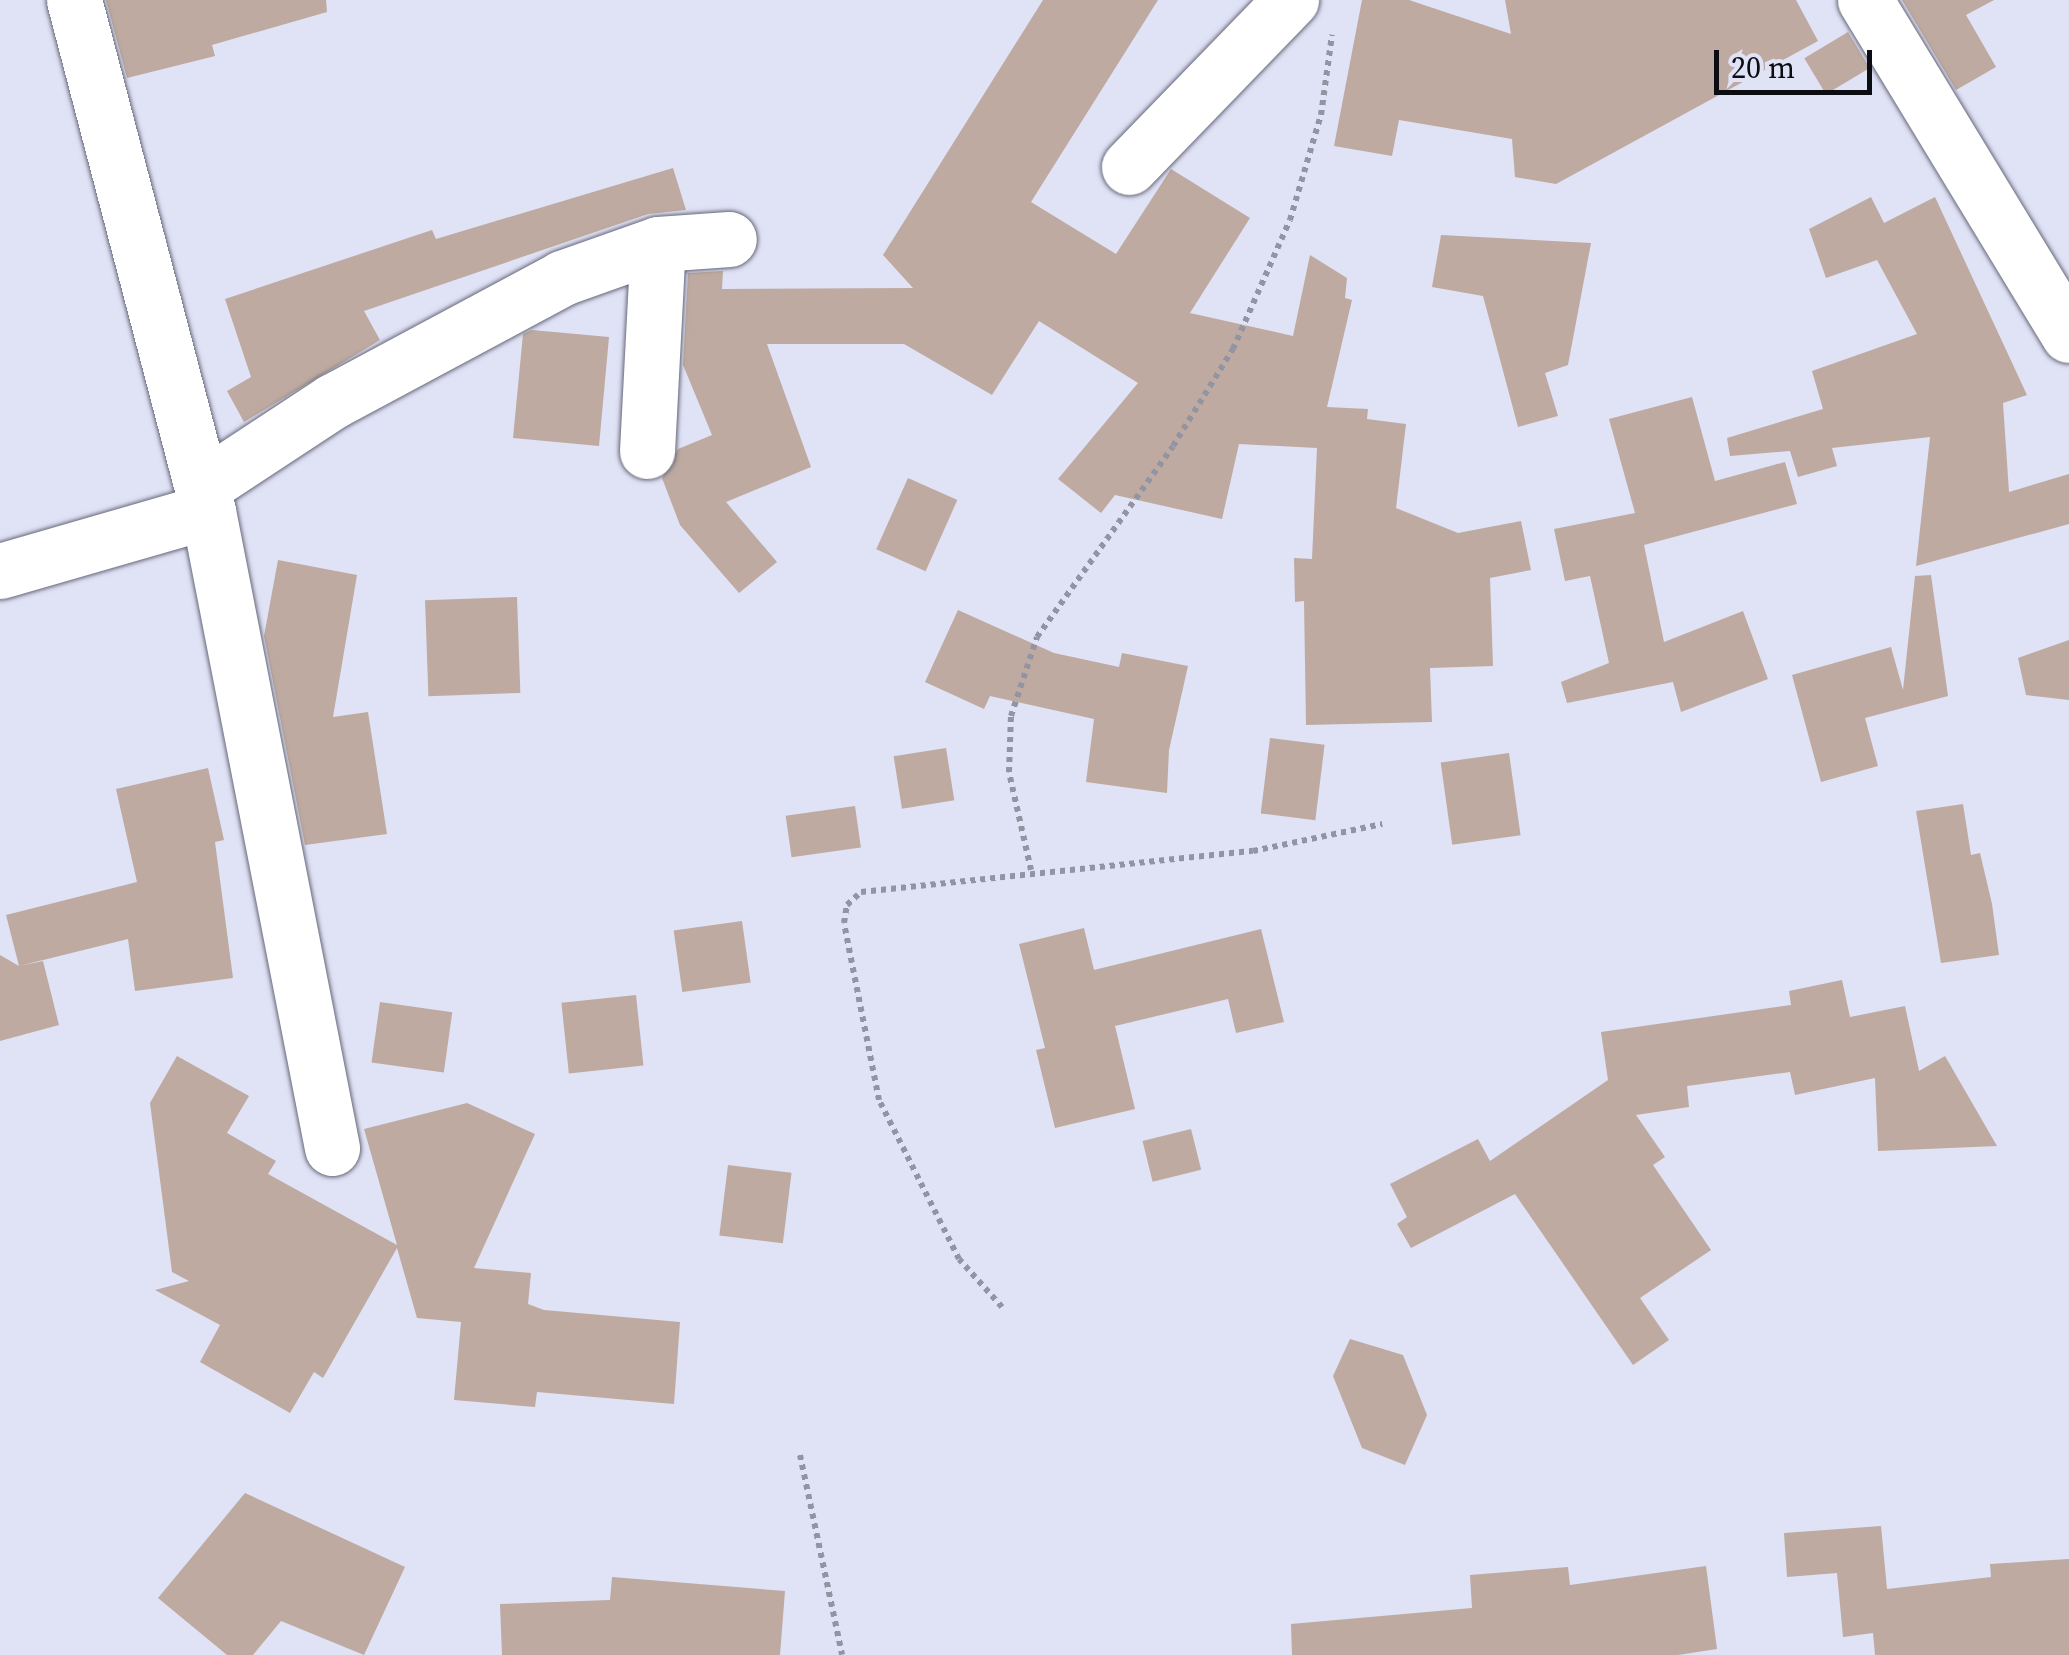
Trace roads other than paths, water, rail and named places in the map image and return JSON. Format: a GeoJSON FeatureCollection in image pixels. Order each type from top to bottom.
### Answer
{"type":"FeatureCollection","features":[{"type":"Feature","properties":{"kind":"street"},"geometry":{"type":"LineString","coordinates":[[74,0],[206,499],[332,1148]]}},
{"type":"Feature","properties":{"kind":"street"},"geometry":{"type":"LineString","coordinates":[[1864,0],[2069,335]]}},
{"type":"Feature","properties":{"kind":"street"},"geometry":{"type":"LineString","coordinates":[[1129,167],[1312,12]]}},
{"type":"Feature","properties":{"kind":"street"},"geometry":{"type":"LineString","coordinates":[[0,571],[206,499],[333,400],[562,278],[658,244],[729,238]]}},
{"type":"Feature","properties":{"kind":"street"},"geometry":{"type":"LineString","coordinates":[[646,451],[658,244]]}}]}
